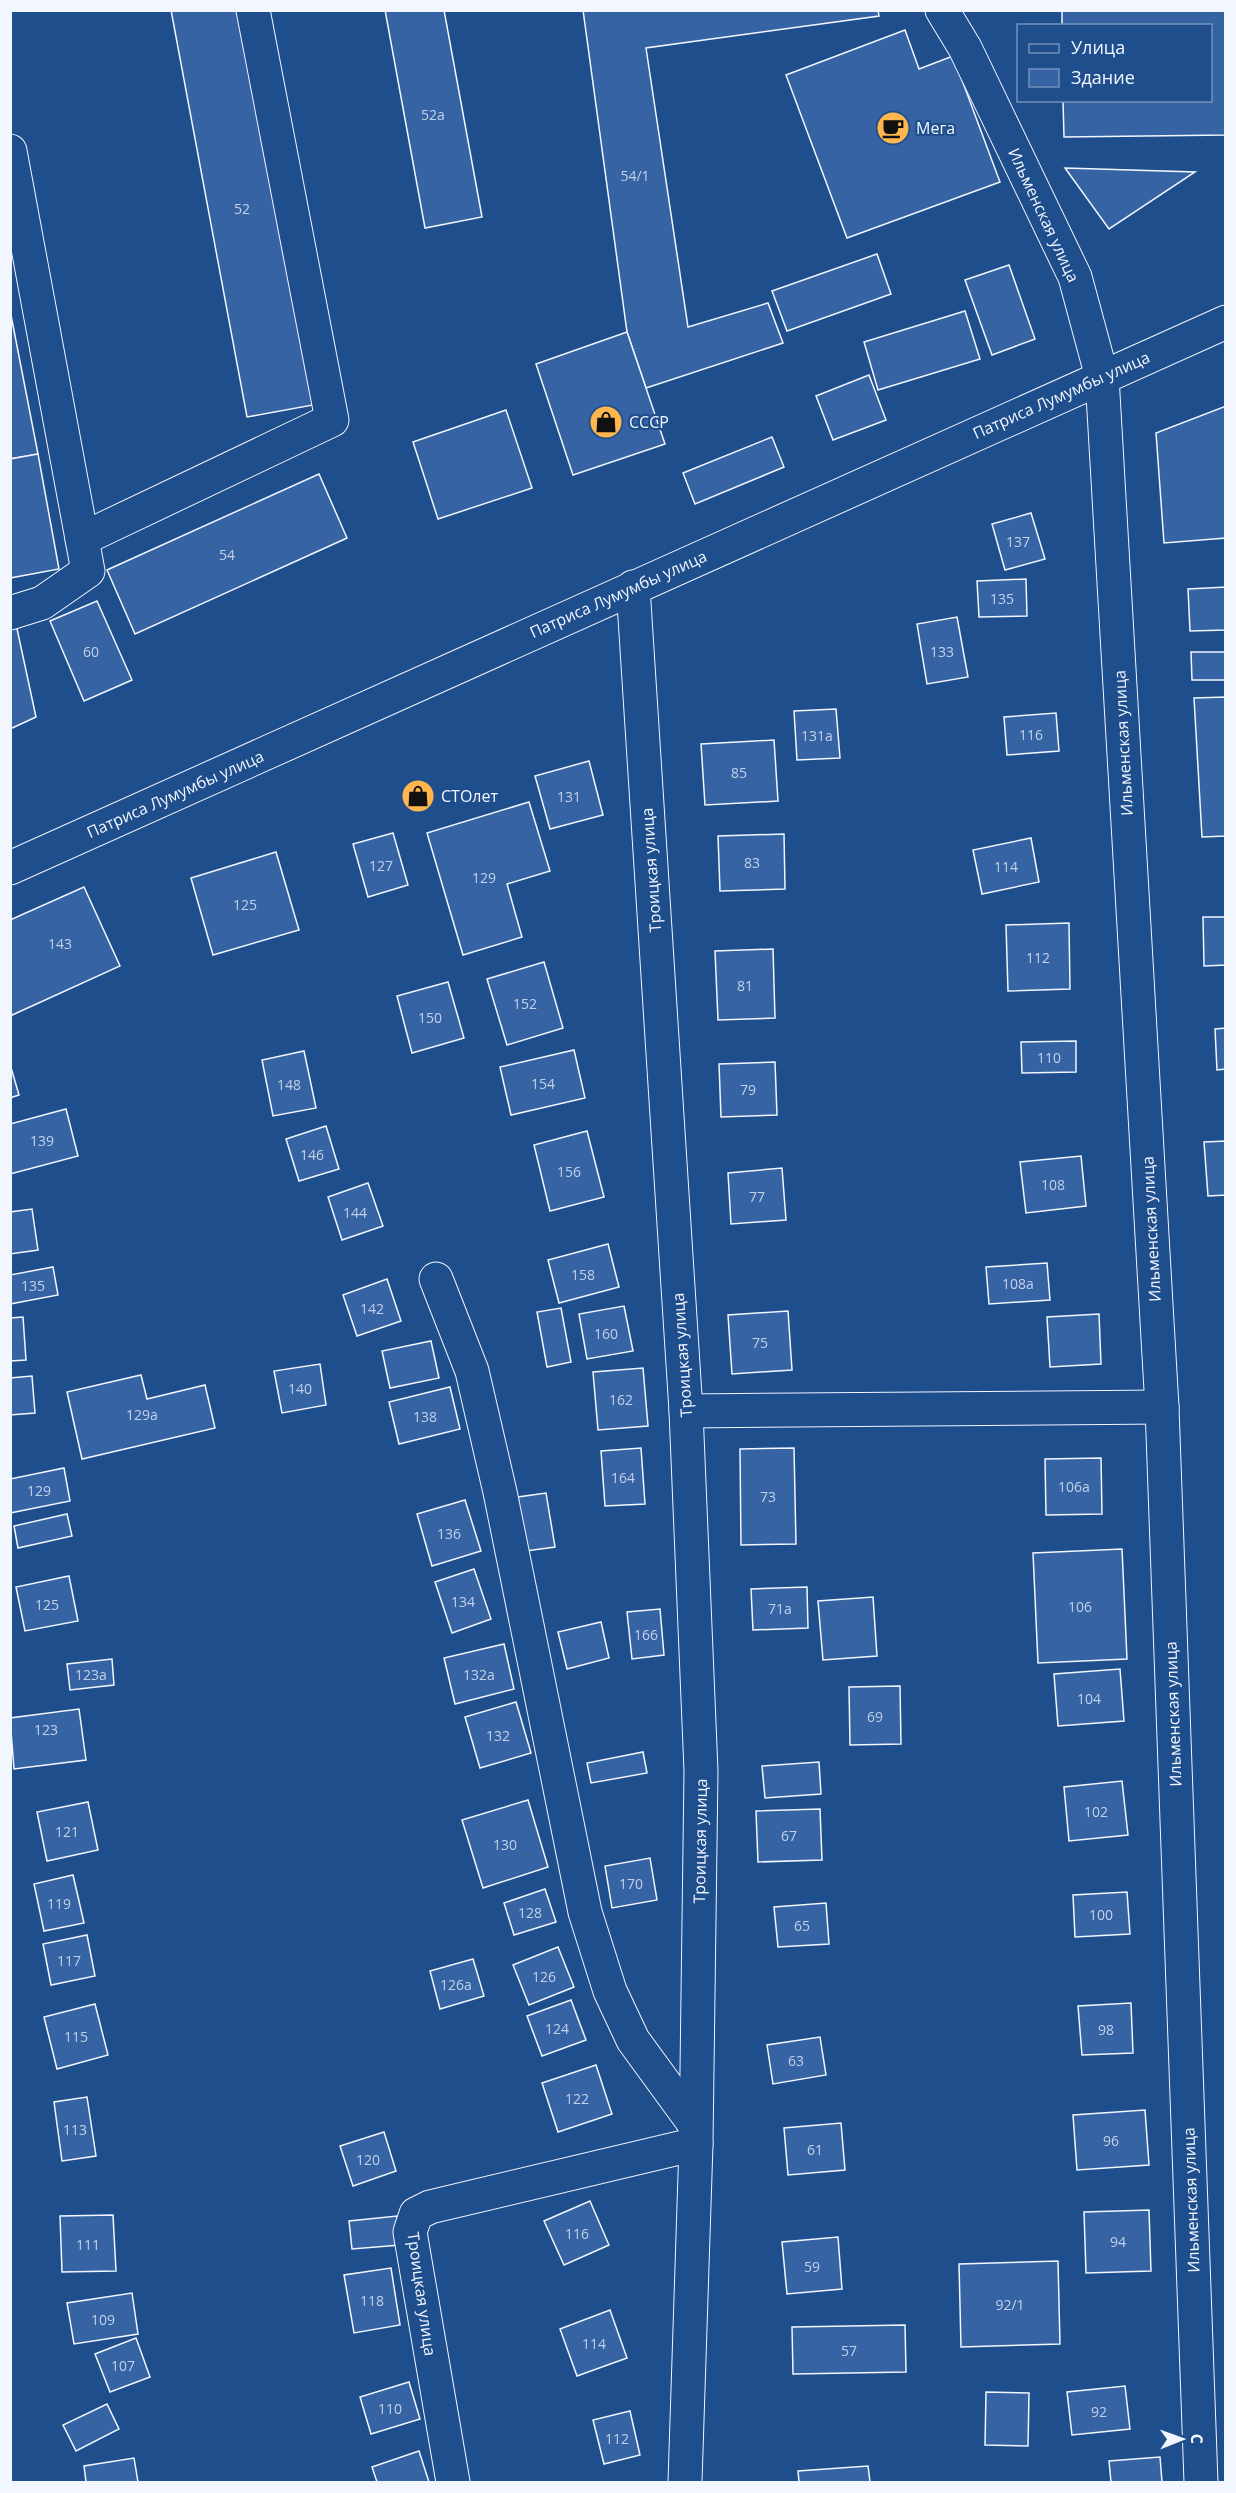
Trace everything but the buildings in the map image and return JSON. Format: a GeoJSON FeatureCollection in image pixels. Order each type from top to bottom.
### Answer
{"type":"FeatureCollection","features":[{"type":"Feature","properties":{"kind":"street"},"geometry":{"type":"LineString","coordinates":[[82,539],[332,420],[254,10]]}},
{"type":"Feature","properties":{"kind":"street","name":"Ильменская улица"},"geometry":{"type":"LineString","coordinates":[[942,10],[965,48],[1075,277],[1102,377],[1162,1407],[1201,2482]]}},
{"type":"Feature","properties":{"kind":"street"},"geometry":{"type":"LineString","coordinates":[[10,151],[88,571],[42,603],[10,614]]}},
{"type":"Feature","properties":{"kind":"street","name":"Патриса Лумумбы улица"},"geometry":{"type":"LineString","coordinates":[[10,868],[1226,322]]}},
{"type":"Feature","properties":{"kind":"street","name":"Троицкая улица"},"geometry":{"type":"LineString","coordinates":[[633,587],[686,1411],[701,1771],[696,2134],[685,2482]]}},
{"type":"Feature","properties":{"kind":"street"},"geometry":{"type":"LineString","coordinates":[[436,1279],[472,1371],[500,1492],[585,1912],[610,1991],[633,2040],[696,2134]]}},
{"type":"Feature","properties":{"kind":"street"},"geometry":{"type":"LineString","coordinates":[[686,1411],[1162,1407]]}},
{"type":"Feature","properties":{"kind":"street","name":"Троицкая улица"},"geometry":{"type":"LineString","coordinates":[[453,2482],[410,2232],[416,2214],[430,2207],[696,2134]]}},
{"type":"Feature","properties":{"kind":"place","name":"Мега"},"geometry":{"type":"Point","coordinates":[893,128]}},
{"type":"Feature","properties":{"kind":"place","name":"СССР"},"geometry":{"type":"Point","coordinates":[606,422]}},
{"type":"Feature","properties":{"kind":"place","name":"СТОлет"},"geometry":{"type":"Point","coordinates":[418,796]}}]}
